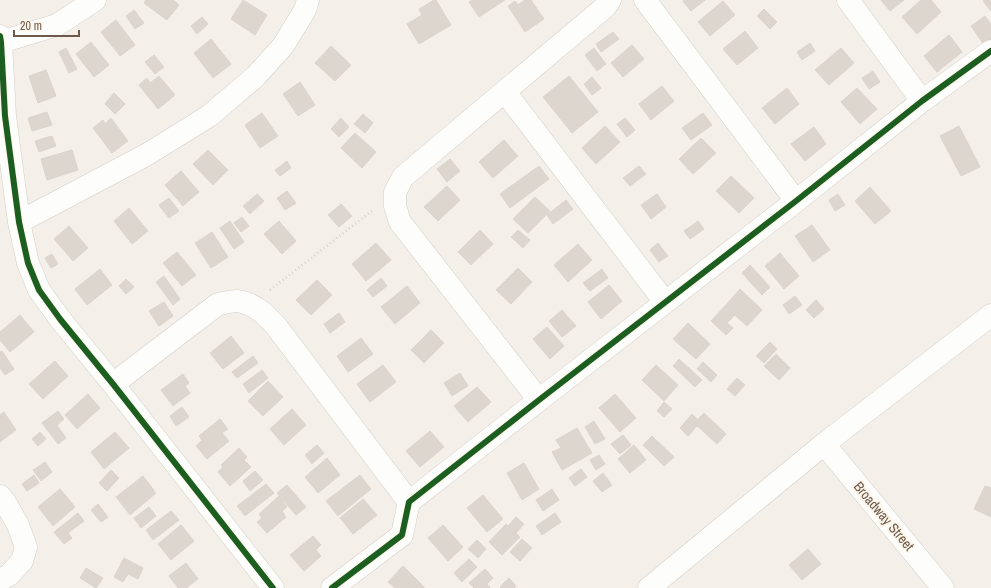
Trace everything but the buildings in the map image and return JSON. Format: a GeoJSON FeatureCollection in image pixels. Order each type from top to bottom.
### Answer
{"type":"FeatureCollection","features":[{"type":"Feature","properties":{"kind":"street"},"geometry":{"type":"LineString","coordinates":[[95,0],[57,25],[1,40],[5,116],[19,222],[28,263],[39,290],[60,319],[273,588]]}},
{"type":"Feature","properties":{"kind":"street"},"geometry":{"type":"LineString","coordinates":[[19,222],[146,155],[209,116],[255,78],[283,46],[305,10],[308,0]]}},
{"type":"Feature","properties":{"kind":"street"},"geometry":{"type":"LineString","coordinates":[[538,400],[400,222],[395,206],[395,192],[404,177],[605,7],[610,0]]}},
{"type":"Feature","properties":{"kind":"street"},"geometry":{"type":"LineString","coordinates":[[645,0],[796,201]]}},
{"type":"Feature","properties":{"kind":"street"},"geometry":{"type":"LineString","coordinates":[[848,0],[922,101]]}},
{"type":"Feature","properties":{"kind":"street"},"geometry":{"type":"LineString","coordinates":[[332,588],[402,535],[409,502],[922,101],[991,51]]}},
{"type":"Feature","properties":{"kind":"street"},"geometry":{"type":"LineString","coordinates":[[505,92],[665,302]]}},
{"type":"Feature","properties":{"kind":"street"},"geometry":{"type":"LineString","coordinates":[[112,384],[218,304],[236,301],[251,305],[264,313],[276,326],[409,502]]}},
{"type":"Feature","properties":{"kind":"street"},"geometry":{"type":"LineString","coordinates":[[649,588],[824,444],[991,315]]}},
{"type":"Feature","properties":{"kind":"street","name":"Broadway Street"},"geometry":{"type":"LineString","coordinates":[[824,444],[943,588]]}},
{"type":"Feature","properties":{"kind":"street"},"geometry":{"type":"LineString","coordinates":[[0,496],[18,524],[26,547],[22,561],[9,575],[0,580]]}},
{"type":"Feature","properties":{"kind":"path"},"geometry":{"type":"LineString","coordinates":[[251,305],[395,192]]}},
{"type":"Feature","properties":{"kind":"cycle path"},"geometry":{"type":"LineString","coordinates":[[0,36],[5,116],[19,222],[28,263],[39,290],[60,319],[113,384],[273,588]]}},
{"type":"Feature","properties":{"kind":"cycle path"},"geometry":{"type":"LineString","coordinates":[[332,588],[402,535],[409,502],[922,101],[991,51]]}}]}
